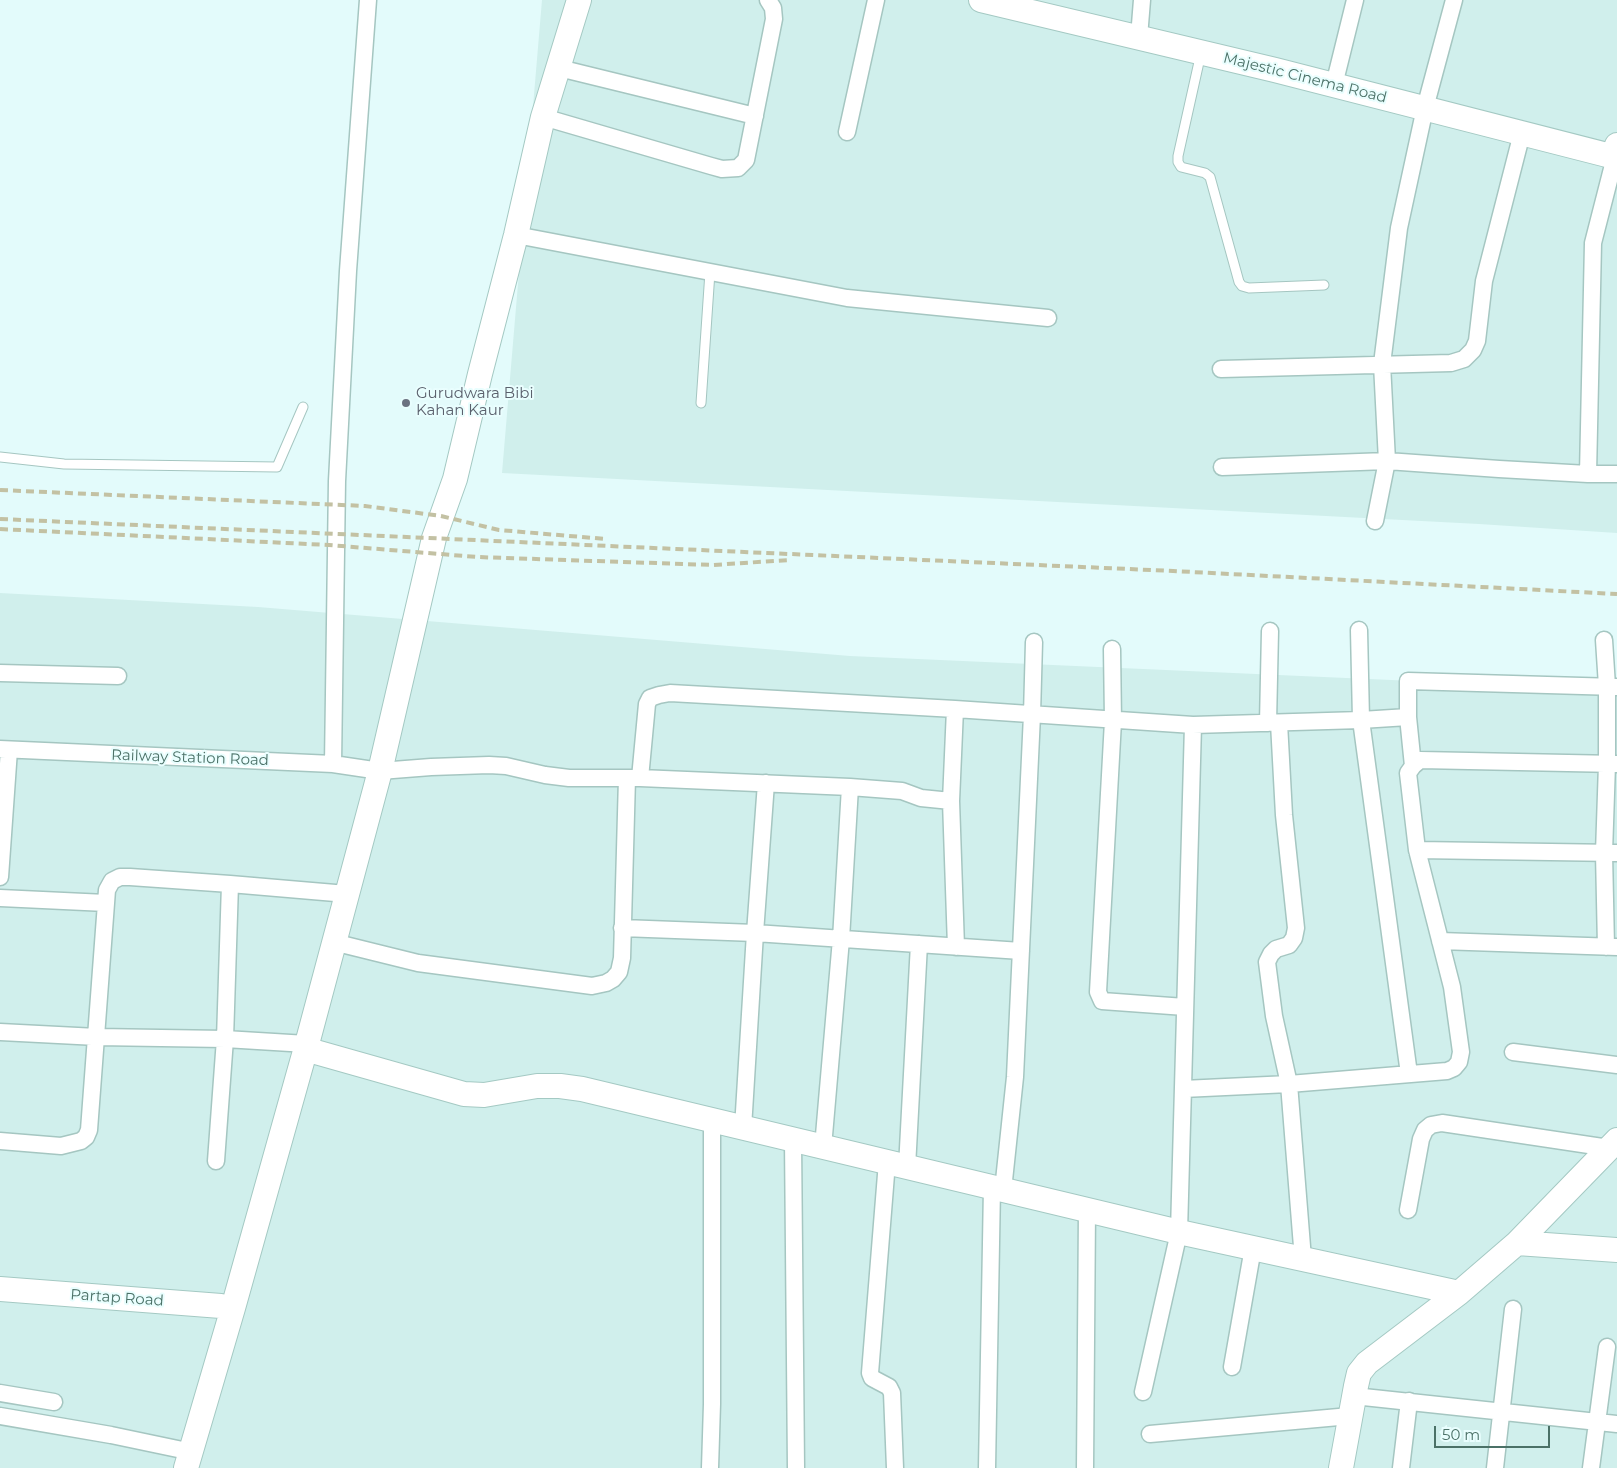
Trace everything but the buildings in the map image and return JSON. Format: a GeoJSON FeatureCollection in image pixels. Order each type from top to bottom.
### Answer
{"type":"FeatureCollection","features":[{"type":"Feature","properties":{"kind":"street"},"geometry":{"type":"LineString","coordinates":[[333,764],[337,481],[348,271],[368,0]]}},
{"type":"Feature","properties":{"kind":"street"},"geometry":{"type":"LineString","coordinates":[[375,770],[408,604],[444,483],[566,0]]}},
{"type":"Feature","properties":{"kind":"street"},"geometry":{"type":"LineString","coordinates":[[303,1045],[434,538],[455,479],[516,235],[543,117],[579,0]]}},
{"type":"Feature","properties":{"kind":"street"},"geometry":{"type":"LineString","coordinates":[[543,117],[711,166],[731,169],[738,168],[746,160],[774,19],[773,8],[768,0]]}},
{"type":"Feature","properties":{"kind":"street"},"geometry":{"type":"LineString","coordinates":[[847,132],[876,0]]}},
{"type":"Feature","properties":{"kind":"street","name":"Majestic Cinema Road"},"geometry":{"type":"LineString","coordinates":[[981,0],[1201,52],[1522,133],[1616,151]]}},
{"type":"Feature","properties":{"kind":"street"},"geometry":{"type":"LineString","coordinates":[[1139,37],[1142,0]]}},
{"type":"Feature","properties":{"kind":"street"},"geometry":{"type":"LineString","coordinates":[[1334,85],[1355,0]]}},
{"type":"Feature","properties":{"kind":"street"},"geometry":{"type":"LineString","coordinates":[[1375,521],[1387,461],[1382,364],[1399,228],[1425,108],[1454,0]]}},
{"type":"Feature","properties":{"kind":"street"},"geometry":{"type":"LineString","coordinates":[[559,68],[754,116]]}},
{"type":"Feature","properties":{"kind":"street"},"geometry":{"type":"LineString","coordinates":[[1221,369],[1451,363],[1464,359],[1473,350],[1477,342],[1484,281],[1522,133]]}},
{"type":"Feature","properties":{"kind":"street"},"geometry":{"type":"LineString","coordinates":[[1588,474],[1593,243],[1616,151]]}},
{"type":"Feature","properties":{"kind":"street"},"geometry":{"type":"LineString","coordinates":[[516,235],[847,298],[1048,318]]}},
{"type":"Feature","properties":{"kind":"street"},"geometry":{"type":"LineString","coordinates":[[1222,467],[1387,461],[1499,470],[1617,474]]}},
{"type":"Feature","properties":{"kind":"street"},"geometry":{"type":"LineString","coordinates":[[1359,630],[1361,720],[1410,1074]]}},
{"type":"Feature","properties":{"kind":"street"},"geometry":{"type":"LineString","coordinates":[[1270,631],[1274,723],[1296,928],[1294,938],[1289,945],[1276,949],[1267,962],[1274,1016],[1289,1084],[1302,1258]]}},
{"type":"Feature","properties":{"kind":"street"},"geometry":{"type":"LineString","coordinates":[[1440,941],[1611,947],[1612,686],[1604,640]]}},
{"type":"Feature","properties":{"kind":"street"},"geometry":{"type":"LineString","coordinates":[[987,1468],[998,1189],[1015,1077],[1034,642]]}},
{"type":"Feature","properties":{"kind":"street"},"geometry":{"type":"LineString","coordinates":[[1112,649],[1112,721],[1099,997],[1102,1001],[1185,1007]]}},
{"type":"Feature","properties":{"kind":"street"},"geometry":{"type":"LineString","coordinates":[[0,673],[118,676]]}},
{"type":"Feature","properties":{"kind":"street"},"geometry":{"type":"LineString","coordinates":[[1413,766],[1408,717],[1408,681],[1612,686]]}},
{"type":"Feature","properties":{"kind":"street"},"geometry":{"type":"LineString","coordinates":[[333,942],[418,963],[592,986],[606,984],[613,979],[619,972],[622,958],[622,928],[634,778],[647,704],[650,698],[659,695],[670,693],[955,709],[1193,725],[1408,717]]}},
{"type":"Feature","properties":{"kind":"street"},"geometry":{"type":"LineString","coordinates":[[955,709],[951,801],[956,947]]}},
{"type":"Feature","properties":{"kind":"street"},"geometry":{"type":"LineString","coordinates":[[1143,1392],[1179,1232],[1193,725]]}},
{"type":"Feature","properties":{"kind":"street"},"geometry":{"type":"LineString","coordinates":[[0,877],[4,749]]}},
{"type":"Feature","properties":{"kind":"street","name":"Railway Station Road"},"geometry":{"type":"LineString","coordinates":[[4,749],[333,764],[375,770],[489,765],[506,766],[569,778],[634,778],[850,786],[902,791],[921,798],[951,801]]}},
{"type":"Feature","properties":{"kind":"street"},"geometry":{"type":"LineString","coordinates":[[1183,1089],[1289,1084],[1447,1071],[1454,1068],[1459,1062],[1461,1052],[1452,988],[1417,850],[1408,773],[1420,760],[1612,764]]}},
{"type":"Feature","properties":{"kind":"street"},"geometry":{"type":"LineString","coordinates":[[743,1128],[766,783]]}},
{"type":"Feature","properties":{"kind":"street"},"geometry":{"type":"LineString","coordinates":[[824,1147],[841,939],[850,786]]}},
{"type":"Feature","properties":{"kind":"street"},"geometry":{"type":"LineString","coordinates":[[1417,850],[1610,853]]}},
{"type":"Feature","properties":{"kind":"street"},"geometry":{"type":"LineString","coordinates":[[0,1141],[61,1146],[81,1141],[86,1137],[89,1130],[107,890],[112,881],[120,878],[230,884],[341,894]]}},
{"type":"Feature","properties":{"kind":"street"},"geometry":{"type":"LineString","coordinates":[[216,1161],[225,1039],[230,884]]}},
{"type":"Feature","properties":{"kind":"street"},"geometry":{"type":"LineString","coordinates":[[0,1416],[111,1434],[184,1459],[333,942],[341,894]]}},
{"type":"Feature","properties":{"kind":"street"},"geometry":{"type":"LineString","coordinates":[[0,898],[106,903]]}},
{"type":"Feature","properties":{"kind":"street"},"geometry":{"type":"LineString","coordinates":[[622,928],[755,933],[1021,952]]}},
{"type":"Feature","properties":{"kind":"street"},"geometry":{"type":"LineString","coordinates":[[895,1468],[892,1392],[889,1386],[872,1378],[870,1373],[897,1165],[919,944]]}},
{"type":"Feature","properties":{"kind":"street"},"geometry":{"type":"LineString","coordinates":[[0,1032],[96,1037],[225,1039],[303,1045],[464,1094],[484,1095],[537,1086],[560,1086],[582,1089],[1179,1232],[1459,1294]]}},
{"type":"Feature","properties":{"kind":"street"},"geometry":{"type":"LineString","coordinates":[[1513,1052],[1617,1065]]}},
{"type":"Feature","properties":{"kind":"street"},"geometry":{"type":"LineString","coordinates":[[710,1468],[712,1404],[712,1120]]}},
{"type":"Feature","properties":{"kind":"street"},"geometry":{"type":"LineString","coordinates":[[1408,1210],[1421,1139],[1425,1130],[1431,1125],[1442,1122],[1614,1146]]}},
{"type":"Feature","properties":{"kind":"street"},"geometry":{"type":"LineString","coordinates":[[793,1140],[796,1468]]}},
{"type":"Feature","properties":{"kind":"street"},"geometry":{"type":"LineString","coordinates":[[1341,1468],[1359,1374],[1367,1363],[1459,1294],[1517,1243],[1614,1146]]}},
{"type":"Feature","properties":{"kind":"street"},"geometry":{"type":"LineString","coordinates":[[1085,1468],[1087,1210]]}},
{"type":"Feature","properties":{"kind":"street"},"geometry":{"type":"LineString","coordinates":[[1517,1243],[1617,1250]]}},
{"type":"Feature","properties":{"kind":"street"},"geometry":{"type":"LineString","coordinates":[[1232,1367],[1253,1248]]}},
{"type":"Feature","properties":{"kind":"street","name":"Partap Road"},"geometry":{"type":"LineString","coordinates":[[0,1289],[227,1307]]}},
{"type":"Feature","properties":{"kind":"street"},"geometry":{"type":"LineString","coordinates":[[1495,1468],[1513,1309]]}},
{"type":"Feature","properties":{"kind":"street"},"geometry":{"type":"LineString","coordinates":[[1591,1468],[1607,1347]]}},
{"type":"Feature","properties":{"kind":"street"},"geometry":{"type":"LineString","coordinates":[[0,1393],[54,1402]]}},
{"type":"Feature","properties":{"kind":"street"},"geometry":{"type":"LineString","coordinates":[[1401,1468],[1409,1401]]}},
{"type":"Feature","properties":{"kind":"street"},"geometry":{"type":"LineString","coordinates":[[1150,1434],[1352,1406],[1409,1401],[1617,1424]]}},
{"type":"Feature","properties":{"kind":"lane"},"geometry":{"type":"LineString","coordinates":[[1201,52],[1178,162],[1182,167],[1205,173],[1210,177],[1239,282],[1242,286],[1249,288],[1324,285]]}},
{"type":"Feature","properties":{"kind":"lane"},"geometry":{"type":"LineString","coordinates":[[701,403],[710,272]]}},
{"type":"Feature","properties":{"kind":"lane"},"geometry":{"type":"LineString","coordinates":[[0,457],[64,464],[277,466],[303,407]]}},
{"type":"Feature","properties":{"kind":"shaded area"},"geometry":{"type":"Polygon","coordinates":[[[542,0],[1617,0],[1617,533],[1479,524],[502,473],[542,0]]]}},
{"type":"Feature","properties":{"kind":"shaded area"},"geometry":{"type":"Polygon","coordinates":[[[0,593],[258,607],[850,656],[1617,690],[1617,1468],[0,1468],[0,593]]]}},
{"type":"Feature","properties":{"kind":"railway"},"geometry":{"type":"LineString","coordinates":[[0,490],[365,506],[441,516],[499,530],[606,539]]}},
{"type":"Feature","properties":{"kind":"railway"},"geometry":{"type":"LineString","coordinates":[[0,519],[1173,571],[1617,594]]}},
{"type":"Feature","properties":{"kind":"railway"},"geometry":{"type":"LineString","coordinates":[[0,529],[329,545],[477,557],[713,565],[789,560]]}},
{"type":"Feature","properties":{"kind":"place","name":"Gurudwara Bibi Kahan Kaur"},"geometry":{"type":"Point","coordinates":[406,403]}}]}
